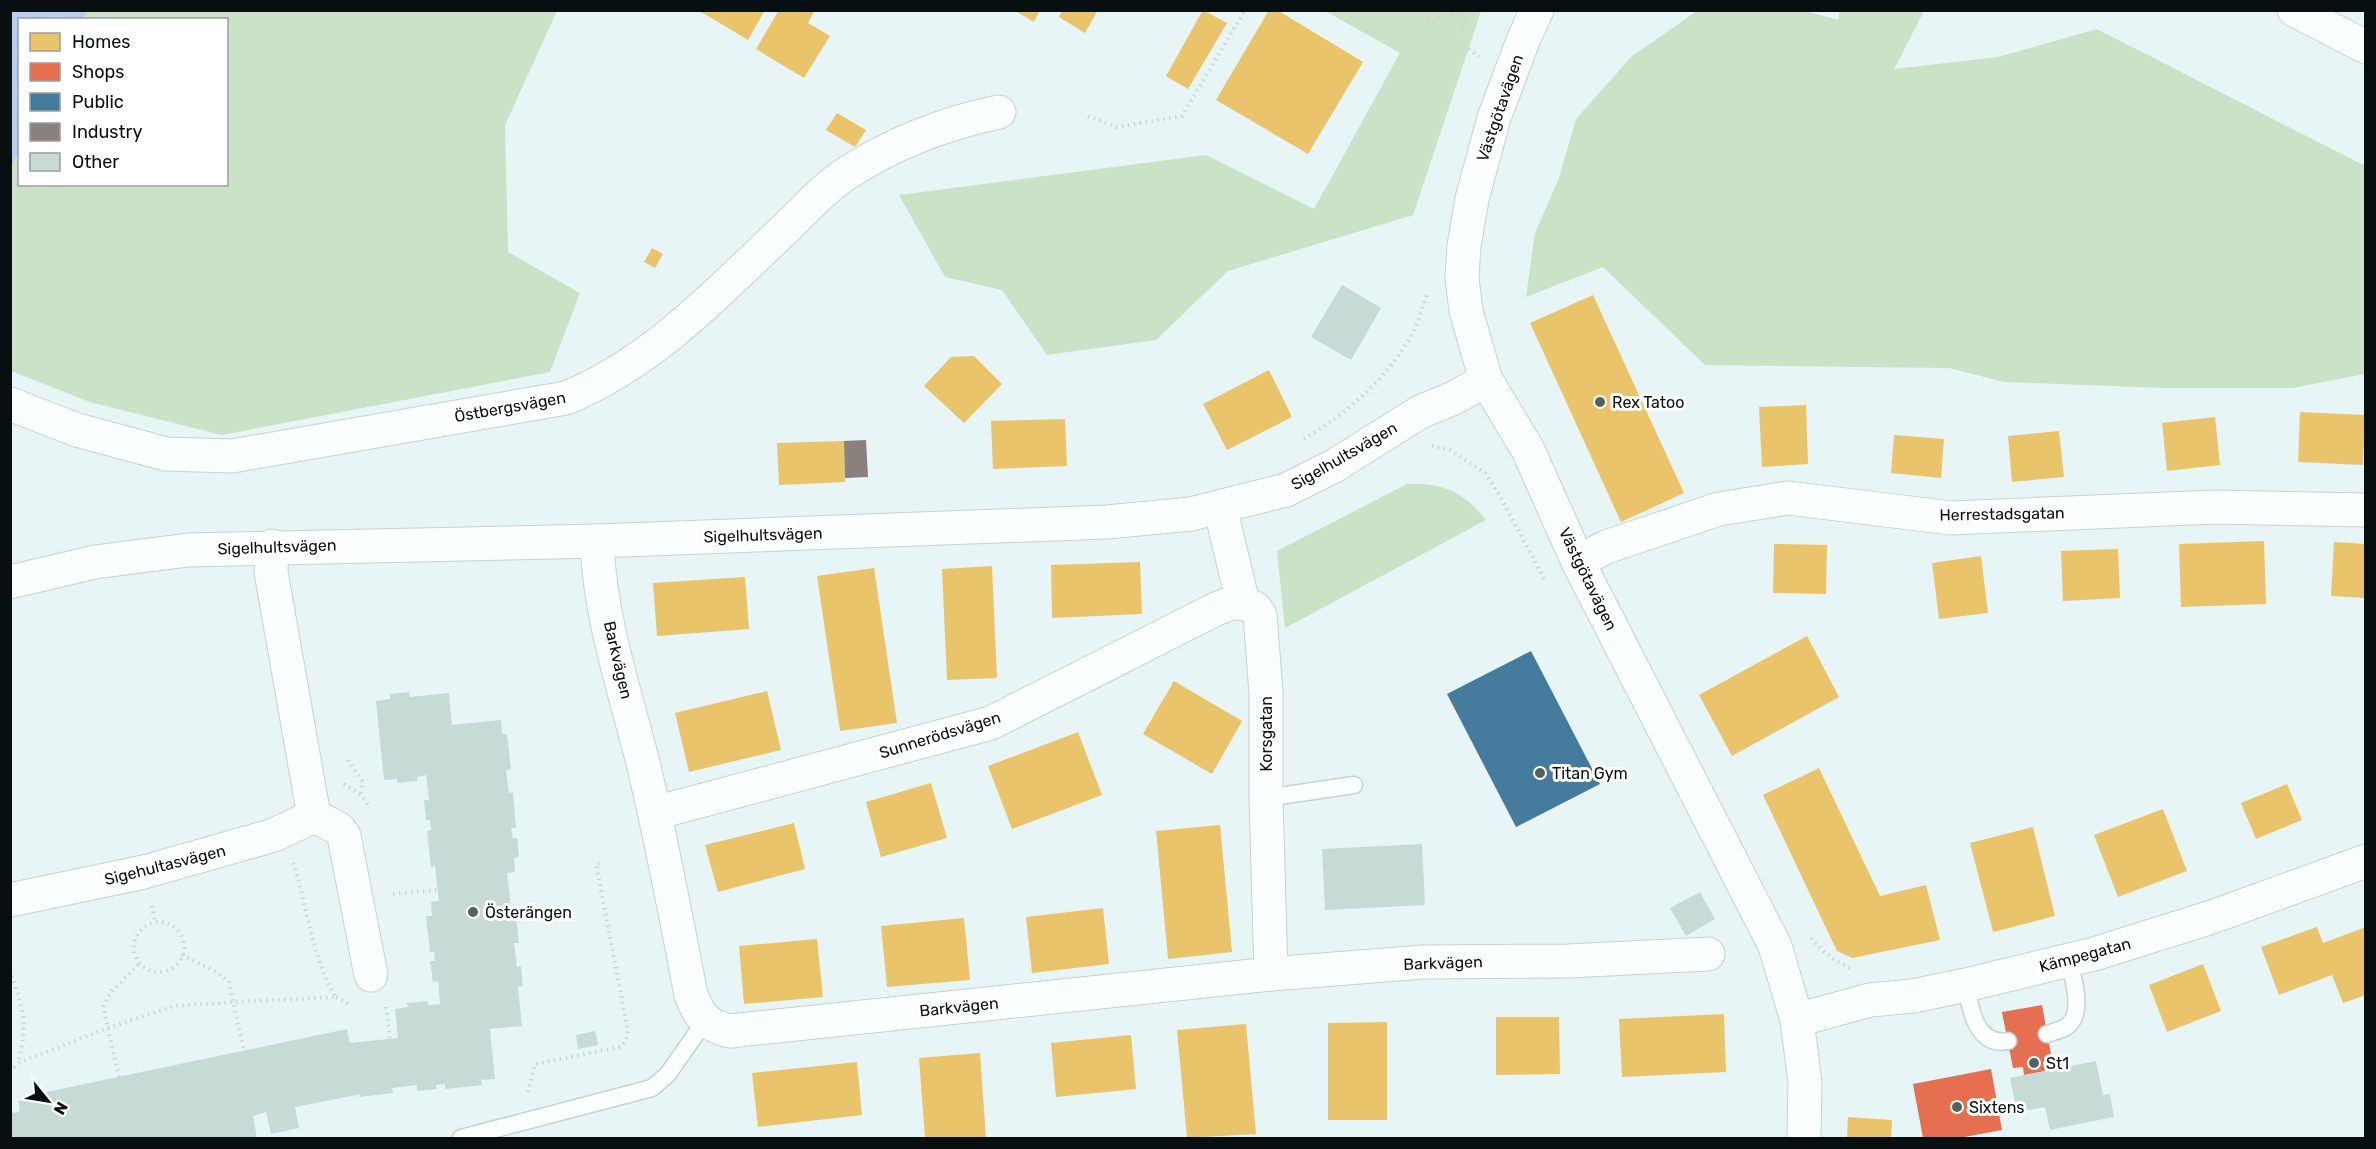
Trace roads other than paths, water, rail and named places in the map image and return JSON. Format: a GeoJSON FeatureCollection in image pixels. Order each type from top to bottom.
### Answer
{"type":"FeatureCollection","features":[{"type":"Feature","properties":{"kind":"street","name":"Västgötavägen"},"geometry":{"type":"LineString","coordinates":[[1537,10],[1494,118],[1472,200],[1464,246],[1462,278],[1466,311],[1486,380],[1528,450],[1578,562],[1775,946],[1797,1020],[1805,1083],[1804,1138]]}},
{"type":"Feature","properties":{"kind":"street"},"geometry":{"type":"LineString","coordinates":[[2294,10],[2366,47]]}},
{"type":"Feature","properties":{"kind":"street","name":"Östbergsvägen"},"geometry":{"type":"LineString","coordinates":[[10,404],[77,430],[166,454],[232,456],[566,398],[604,382],[683,324],[843,176],[909,140],[969,118],[999,112]]}},
{"type":"Feature","properties":{"kind":"street","name":"Sigelhultsvägen"},"geometry":{"type":"LineString","coordinates":[[10,582],[95,562],[188,550],[272,546],[597,541],[1107,522],[1191,514],[1286,490],[1334,466],[1420,412],[1454,398],[1486,380]]}},
{"type":"Feature","properties":{"kind":"street","name":"Herrestadsgatan"},"geometry":{"type":"LineString","coordinates":[[1578,562],[1606,547],[1719,509],[1788,498],[1951,518],[2215,507],[2366,510]]}},
{"type":"Feature","properties":{"kind":"street","name":"Korsgatan"},"geometry":{"type":"LineString","coordinates":[[1220,507],[1243,603],[1255,608],[1260,615],[1266,693],[1266,798],[1271,974]]}},
{"type":"Feature","properties":{"kind":"street","name":"Barkvägen"},"geometry":{"type":"LineString","coordinates":[[597,541],[598,563],[612,639],[655,813],[692,995],[697,1010],[705,1021],[716,1027],[730,1030],[1271,974],[1423,962],[1568,961],[1708,954]]}},
{"type":"Feature","properties":{"kind":"street"},"geometry":{"type":"LineString","coordinates":[[272,546],[271,572],[314,816],[331,824],[344,836],[378,988]]}},
{"type":"Feature","properties":{"kind":"street","name":"Sunnerödsvägen"},"geometry":{"type":"LineString","coordinates":[[655,813],[991,723],[1214,610],[1231,603],[1243,603]]}},
{"type":"Feature","properties":{"kind":"street","name":"Sigehultasvägen"},"geometry":{"type":"LineString","coordinates":[[10,900],[144,872],[274,835],[314,816]]}},
{"type":"Feature","properties":{"kind":"street","name":"Kämpegatan"},"geometry":{"type":"LineString","coordinates":[[1797,1020],[1870,1000],[1913,996],[2069,961],[2212,917],[2366,861]]}},
{"type":"Feature","properties":{"kind":"lane"},"geometry":{"type":"LineString","coordinates":[[1266,798],[1354,785]]}},
{"type":"Feature","properties":{"kind":"lane"},"geometry":{"type":"LineString","coordinates":[[2047,1034],[2067,1027],[2073,1020],[2076,1005],[2075,987],[2069,961]]}},
{"type":"Feature","properties":{"kind":"lane"},"geometry":{"type":"LineString","coordinates":[[1966,985],[1971,1013],[1977,1026],[1986,1037],[2008,1041]]}},
{"type":"Feature","properties":{"kind":"lane"},"geometry":{"type":"LineString","coordinates":[[461,1138],[652,1088],[668,1074],[705,1021]]}},
{"type":"Feature","properties":{"kind":"water"},"geometry":{"type":"Polygon","coordinates":[[[11,10],[87,11],[83,18],[18,18],[18,152],[11,167],[11,10]]]}},
{"type":"Feature","properties":{"kind":"place","name":"Rex Tatoo"},"geometry":{"type":"Point","coordinates":[1600,402]}},
{"type":"Feature","properties":{"kind":"place","name":"Titan Gym"},"geometry":{"type":"Point","coordinates":[1540,773]}},
{"type":"Feature","properties":{"kind":"place","name":"Österängen"},"geometry":{"type":"Point","coordinates":[473,912]}},
{"type":"Feature","properties":{"kind":"place","name":"St1"},"geometry":{"type":"Point","coordinates":[2034,1063]}},
{"type":"Feature","properties":{"kind":"place","name":"Sixtens"},"geometry":{"type":"Point","coordinates":[1957,1107]}}]}
